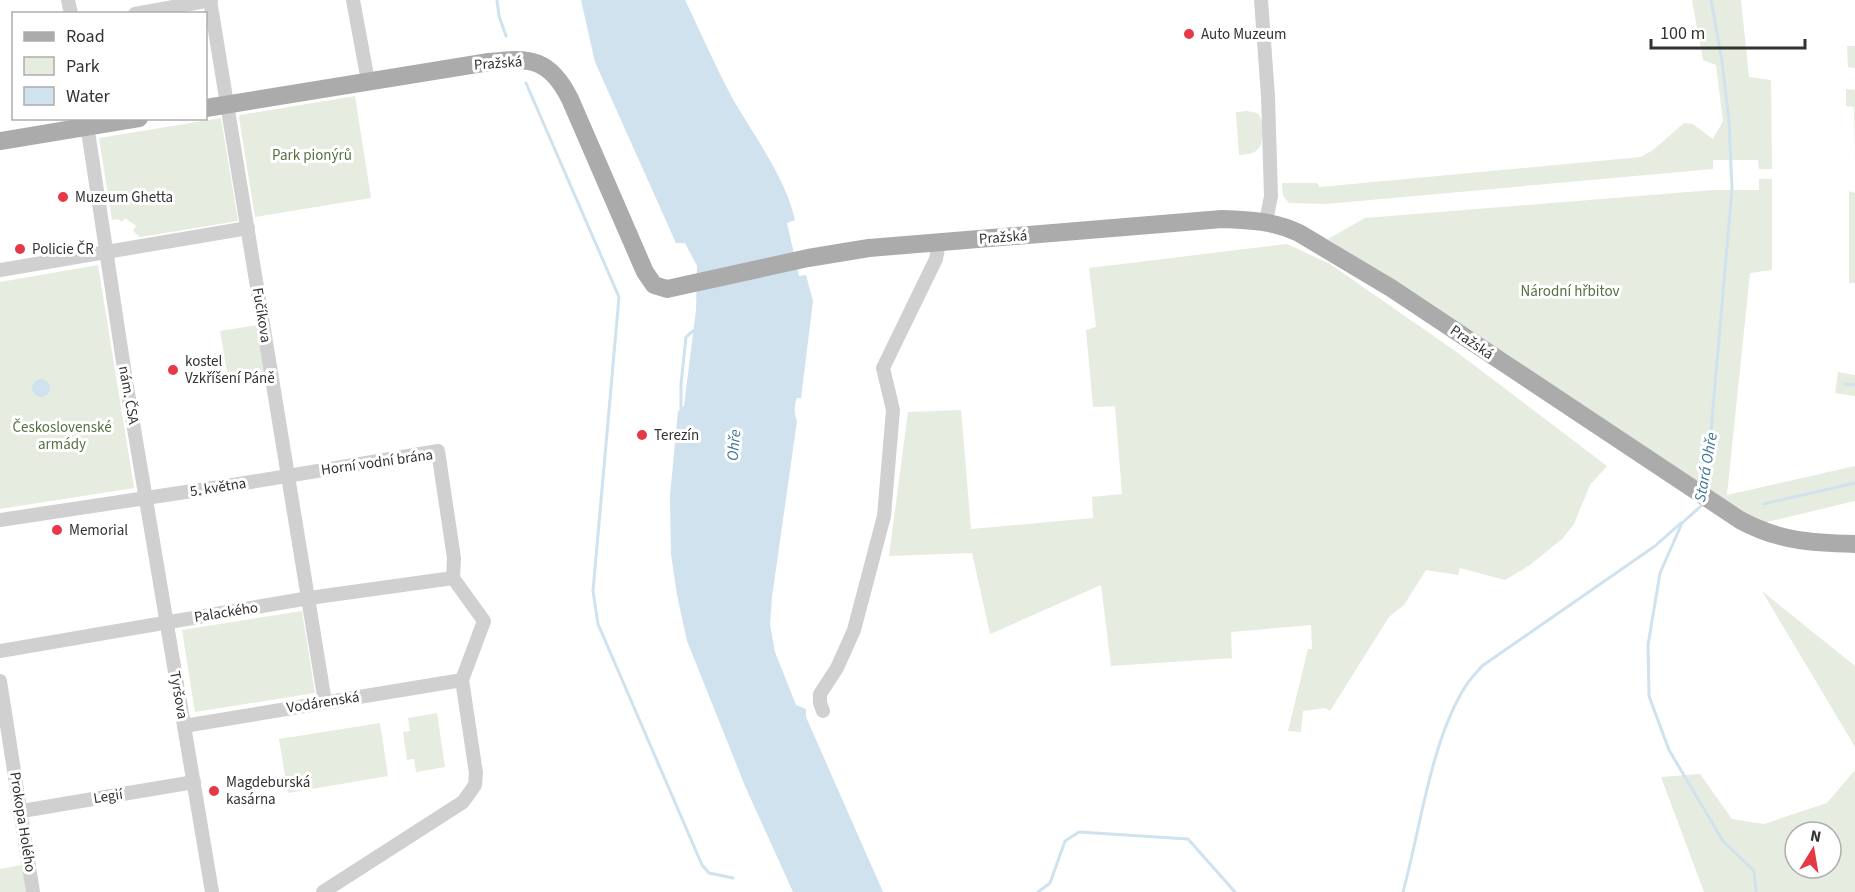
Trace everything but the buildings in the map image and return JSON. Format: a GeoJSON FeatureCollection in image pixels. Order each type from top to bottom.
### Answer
{"type":"FeatureCollection","features":[{"type":"Feature","properties":{"kind":"main road","name":"Pražská"},"geometry":{"type":"LineString","coordinates":[[207,108],[513,59],[532,61],[546,67],[560,80],[645,272],[654,285],[667,289],[808,258],[869,248],[1222,219],[1266,221],[1299,232],[1391,288],[1718,506],[1757,529],[1774,536],[1812,542],[1855,544]]}},
{"type":"Feature","properties":{"kind":"main road"},"geometry":{"type":"LineString","coordinates":[[0,141],[87,123],[118,120]]}},
{"type":"Feature","properties":{"kind":"street"},"geometry":{"type":"LineString","coordinates":[[146,12],[211,0]]}},
{"type":"Feature","properties":{"kind":"street","name":"Fučíkova"},"geometry":{"type":"LineString","coordinates":[[211,0],[326,702]]}},
{"type":"Feature","properties":{"kind":"street"},"geometry":{"type":"LineString","coordinates":[[353,0],[368,81]]}},
{"type":"Feature","properties":{"kind":"street"},"geometry":{"type":"LineString","coordinates":[[1261,0],[1268,96],[1271,196],[1266,221]]}},
{"type":"Feature","properties":{"kind":"street","name":"nám. ČSA"},"geometry":{"type":"LineString","coordinates":[[87,123],[125,375],[147,498]]}},
{"type":"Feature","properties":{"kind":"street"},"geometry":{"type":"LineString","coordinates":[[0,270],[248,228]]}},
{"type":"Feature","properties":{"kind":"street"},"geometry":{"type":"LineString","coordinates":[[823,711],[820,694],[837,668],[854,630],[884,516],[893,410],[883,368],[936,259],[939,242]]}},
{"type":"Feature","properties":{"kind":"street","name":"Horní vodní brána"},"geometry":{"type":"LineString","coordinates":[[290,475],[438,451],[454,558],[453,578]]}},
{"type":"Feature","properties":{"kind":"street","name":"5. května"},"geometry":{"type":"LineString","coordinates":[[147,498],[290,475]]}},
{"type":"Feature","properties":{"kind":"street"},"geometry":{"type":"LineString","coordinates":[[0,520],[147,498]]}},
{"type":"Feature","properties":{"kind":"street","name":"Tyršova"},"geometry":{"type":"LineString","coordinates":[[147,498],[212,892]]}},
{"type":"Feature","properties":{"kind":"street"},"geometry":{"type":"LineString","coordinates":[[322,892],[463,802],[471,794],[475,785],[476,773],[462,680],[484,621],[453,578]]}},
{"type":"Feature","properties":{"kind":"street","name":"Palackého"},"geometry":{"type":"LineString","coordinates":[[0,651],[309,598],[453,578]]}},
{"type":"Feature","properties":{"kind":"street","name":"Vodárenská"},"geometry":{"type":"LineString","coordinates":[[184,726],[462,680]]}},
{"type":"Feature","properties":{"kind":"street","name":"Prokopa Holého"},"geometry":{"type":"LineString","coordinates":[[0,681],[33,892]]}},
{"type":"Feature","properties":{"kind":"street","name":"Legií"},"geometry":{"type":"LineString","coordinates":[[22,811],[194,782]]}},
{"type":"Feature","properties":{"kind":"green space"},"geometry":{"type":"Polygon","coordinates":[[[1692,0],[1741,0],[1749,77],[1771,80],[1772,169],[1759,169],[1758,160],[1713,160],[1713,169],[1326,204],[1289,203],[1283,196],[1282,183],[1317,183],[1320,187],[1641,157],[1653,150],[1684,123],[1693,124],[1713,139],[1723,121],[1716,65],[1703,60],[1692,0]]]}},
{"type":"Feature","properties":{"kind":"green space"},"geometry":{"type":"Polygon","coordinates":[[[1847,46],[1855,46],[1855,68],[1848,67],[1847,46]]]}},
{"type":"Feature","properties":{"kind":"green space"},"geometry":{"type":"Polygon","coordinates":[[[1846,89],[1855,90],[1855,162],[1854,107],[1846,106],[1846,89]]]}},
{"type":"Feature","properties":{"kind":"green space","name":"Park pionýrů"},"geometry":{"type":"Polygon","coordinates":[[[355,96],[371,198],[255,217],[240,115],[355,96]]]}},
{"type":"Feature","properties":{"kind":"green space"},"geometry":{"type":"Polygon","coordinates":[[[1236,112],[1257,113],[1260,117],[1262,139],[1256,151],[1239,155],[1236,112]]]}},
{"type":"Feature","properties":{"kind":"green space"},"geometry":{"type":"Polygon","coordinates":[[[221,118],[238,221],[140,237],[133,231],[136,226],[125,218],[122,222],[118,219],[112,220],[99,138],[221,118]]]}},
{"type":"Feature","properties":{"kind":"green space","name":"Národní hřbitov"},"geometry":{"type":"Polygon","coordinates":[[[1759,179],[1772,179],[1772,270],[1750,273],[1727,495],[1855,466],[1855,501],[1763,523],[1720,498],[1328,239],[1365,218],[1713,190],[1759,190],[1759,179]]]}},
{"type":"Feature","properties":{"kind":"green space"},"geometry":{"type":"Polygon","coordinates":[[[1849,191],[1855,193],[1855,283],[1849,283],[1849,191]]]}},
{"type":"Feature","properties":{"kind":"green space"},"geometry":{"type":"Polygon","coordinates":[[[1287,244],[1330,264],[1458,353],[1607,466],[1590,485],[1574,524],[1562,539],[1530,565],[1505,580],[1460,568],[1458,575],[1426,570],[1404,605],[1389,617],[1330,711],[1325,708],[1303,711],[1301,732],[1288,731],[1308,649],[1312,649],[1311,625],[1231,632],[1232,658],[1111,666],[1101,585],[990,634],[972,553],[889,556],[908,412],[961,410],[971,529],[1093,518],[1092,497],[1122,494],[1115,406],[1093,407],[1086,330],[1096,327],[1089,268],[1287,244]]]}},
{"type":"Feature","properties":{"kind":"green space","name":"Československé armády"},"geometry":{"type":"Polygon","coordinates":[[[98,265],[134,488],[0,509],[0,282],[98,265]]]}},
{"type":"Feature","properties":{"kind":"green space"},"geometry":{"type":"Polygon","coordinates":[[[257,325],[265,372],[228,378],[220,331],[257,325]]]}},
{"type":"Feature","properties":{"kind":"green space"},"geometry":{"type":"Polygon","coordinates":[[[1838,372],[1855,375],[1855,396],[1835,393],[1838,372]]]}},
{"type":"Feature","properties":{"kind":"green space"},"geometry":{"type":"Polygon","coordinates":[[[1762,591],[1855,666],[1855,747],[1762,591]]]}},
{"type":"Feature","properties":{"kind":"green space"},"geometry":{"type":"Polygon","coordinates":[[[302,611],[315,693],[195,712],[182,630],[302,611]]]}},
{"type":"Feature","properties":{"kind":"green space"},"geometry":{"type":"Polygon","coordinates":[[[437,713],[445,767],[416,772],[414,759],[407,760],[403,732],[410,731],[408,718],[437,713]]]}},
{"type":"Feature","properties":{"kind":"green space"},"geometry":{"type":"Polygon","coordinates":[[[380,723],[388,776],[288,793],[279,739],[380,723]]]}},
{"type":"Feature","properties":{"kind":"green space"},"geometry":{"type":"Polygon","coordinates":[[[1855,770],[1855,892],[1704,892],[1661,777],[1700,774],[1732,819],[1764,824],[1827,803],[1855,770]]]}},
{"type":"Feature","properties":{"kind":"green space"},"geometry":{"type":"Polygon","coordinates":[[[22,865],[26,892],[0,892],[0,869],[22,865]]]}},
{"type":"Feature","properties":{"kind":"water","name":"Ohře"},"geometry":{"type":"Polygon","coordinates":[[[581,0],[685,0],[727,89],[769,159],[791,205],[795,220],[787,223],[799,276],[806,275],[813,301],[801,398],[797,398],[795,406],[797,421],[770,624],[775,652],[796,705],[806,709],[806,717],[883,892],[793,892],[745,786],[687,641],[671,554],[670,496],[678,411],[684,406],[696,310],[697,266],[685,243],[676,243],[595,62],[581,0]]]}},
{"type":"Feature","properties":{"kind":"water"},"geometry":{"type":"Polygon","coordinates":[[[37,379],[45,379],[50,384],[48,395],[37,397],[32,392],[32,384],[37,379]]]}},
{"type":"Feature","properties":{"kind":"waterway"},"geometry":{"type":"LineString","coordinates":[[497,0],[499,16],[506,36]]}},
{"type":"Feature","properties":{"kind":"waterway","name":"Stará Ohře"},"geometry":{"type":"LineString","coordinates":[[1706,489],[1732,189],[1729,121],[1722,61],[1711,0]]}},
{"type":"Feature","properties":{"kind":"waterway"},"geometry":{"type":"LineString","coordinates":[[526,83],[619,297],[593,591],[598,624],[702,865],[709,873],[733,878]]}},
{"type":"Feature","properties":{"kind":"waterway"},"geometry":{"type":"LineString","coordinates":[[681,408],[686,337],[693,331]]}},
{"type":"Feature","properties":{"kind":"waterway"},"geometry":{"type":"LineString","coordinates":[[1845,384],[1855,385]]}},
{"type":"Feature","properties":{"kind":"waterway"},"geometry":{"type":"LineString","coordinates":[[1764,504],[1855,483]]}},
{"type":"Feature","properties":{"kind":"waterway","name":"Stará Ohře"},"geometry":{"type":"LineString","coordinates":[[1702,501],[1701,506],[1682,523],[1660,573],[1648,645],[1649,696],[1669,750],[1723,841],[1754,871],[1756,892]]}},
{"type":"Feature","properties":{"kind":"waterway"},"geometry":{"type":"LineString","coordinates":[[1403,892],[1434,763],[1451,714],[1469,681],[1482,666],[1655,546],[1681,523]]}},
{"type":"Feature","properties":{"kind":"waterway"},"geometry":{"type":"LineString","coordinates":[[1038,892],[1050,883],[1065,841],[1079,832],[1188,839],[1235,892]]}},
{"type":"Feature","properties":{"kind":"place","name":"Auto Muzeum"},"geometry":{"type":"Point","coordinates":[1189,34]}},
{"type":"Feature","properties":{"kind":"place","name":"Muzeum Ghetta"},"geometry":{"type":"Point","coordinates":[63,197]}},
{"type":"Feature","properties":{"kind":"place","name":"Policie ČR"},"geometry":{"type":"Point","coordinates":[20,249]}},
{"type":"Feature","properties":{"kind":"place","name":"kostel Vzkříšení Páně"},"geometry":{"type":"Point","coordinates":[173,370]}},
{"type":"Feature","properties":{"kind":"place","name":"Terezín"},"geometry":{"type":"Point","coordinates":[642,435]}},
{"type":"Feature","properties":{"kind":"place","name":"Memorial"},"geometry":{"type":"Point","coordinates":[57,530]}},
{"type":"Feature","properties":{"kind":"place","name":"Magdeburská kasárna"},"geometry":{"type":"Point","coordinates":[214,791]}}]}
